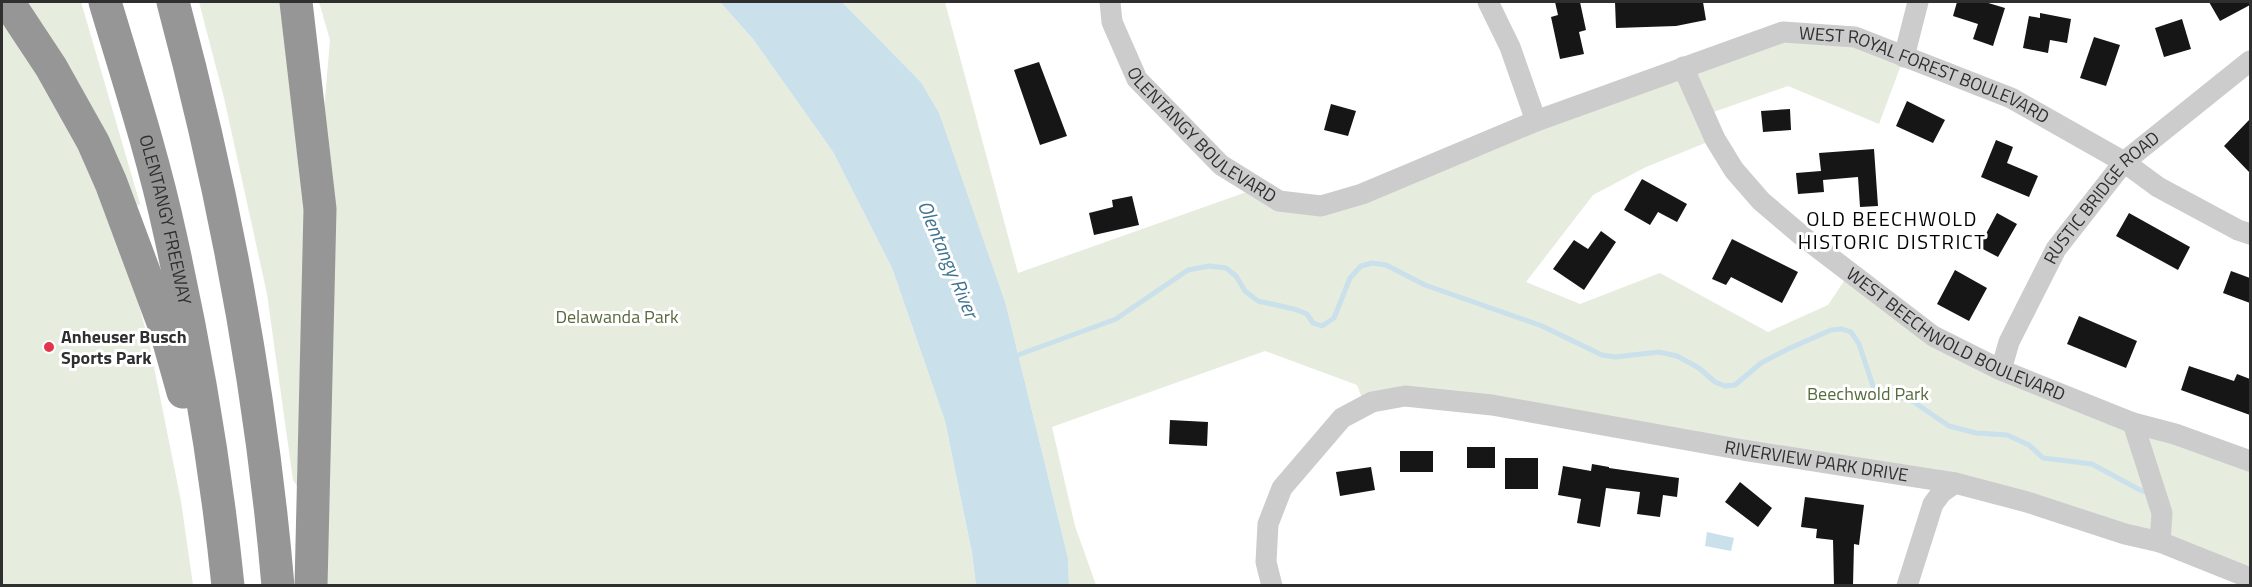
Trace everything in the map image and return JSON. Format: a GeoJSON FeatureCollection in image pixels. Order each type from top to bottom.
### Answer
{"type":"FeatureCollection","features":[{"type":"Feature","properties":{"kind":"highway"},"geometry":{"type":"LineString","coordinates":[[8,2],[51,67],[93,142],[111,183],[165,328],[221,518]]}},
{"type":"Feature","properties":{"kind":"highway","name":"OLENTANGY FREEWAY"},"geometry":{"type":"LineString","coordinates":[[105,2],[170,232],[194,348],[221,518],[228,585]]}},
{"type":"Feature","properties":{"kind":"highway"},"geometry":{"type":"LineString","coordinates":[[172,2],[201,108],[246,333],[272,514],[278,585]]}},
{"type":"Feature","properties":{"kind":"highway"},"geometry":{"type":"LineString","coordinates":[[296,2],[320,209],[311,585]]}},
{"type":"Feature","properties":{"kind":"street","name":"OLENTANGY BOULEVARD"},"geometry":{"type":"LineString","coordinates":[[1110,2],[1112,22],[1137,79],[1221,165],[1279,201],[1321,206],[1344,200]]}},
{"type":"Feature","properties":{"kind":"street"},"geometry":{"type":"LineString","coordinates":[[1488,2],[1510,47],[1536,121]]}},
{"type":"Feature","properties":{"kind":"street"},"geometry":{"type":"LineString","coordinates":[[1904,57],[1918,2]]}},
{"type":"Feature","properties":{"kind":"street","name":"WEST ROYAL FOREST BOULEVARD"},"geometry":{"type":"LineString","coordinates":[[1344,200],[1536,121],[1783,32],[1855,37],[2011,99],[2124,162],[2158,187],[2238,230],[2250,234]]}},
{"type":"Feature","properties":{"kind":"street","name":"RUSTIC BRIDGE ROAD"},"geometry":{"type":"LineString","coordinates":[[2001,370],[2009,342],[2056,249],[2124,162],[2250,61]]}},
{"type":"Feature","properties":{"kind":"street","name":"WEST BEECHWOLD BOULEVARD"},"geometry":{"type":"LineString","coordinates":[[1683,67],[1715,139],[1734,170],[1761,201],[1801,235],[1933,336],[2001,370],[2133,423],[2175,434],[2250,461]]}},
{"type":"Feature","properties":{"kind":"street","name":"RIVERVIEW PARK DRIVE"},"geometry":{"type":"LineString","coordinates":[[1272,585],[1266,562],[1268,524],[1282,488],[1342,418],[1372,402],[1406,396],[1492,405],[1743,450],[1955,483],[2028,502],[2125,534],[2160,542],[2250,578]]}},
{"type":"Feature","properties":{"kind":"street"},"geometry":{"type":"LineString","coordinates":[[2133,423],[2162,513],[2160,542]]}},
{"type":"Feature","properties":{"kind":"street"},"geometry":{"type":"LineString","coordinates":[[1907,585],[1933,504],[1942,492],[1955,483]]}},
{"type":"Feature","properties":{"kind":"green space"},"geometry":{"type":"Polygon","coordinates":[[[21,2],[81,2],[140,204],[133,208],[21,2]]]}},
{"type":"Feature","properties":{"kind":"green space"},"geometry":{"type":"Polygon","coordinates":[[[199,2],[287,2],[307,172],[297,486],[293,480],[267,294],[224,98],[199,2]]]}},
{"type":"Feature","properties":{"kind":"green space","name":"Delawanda Park"},"geometry":{"type":"Polygon","coordinates":[[[319,2],[720,2],[753,39],[833,152],[892,268],[945,421],[972,553],[976,585],[323,585],[324,110],[330,40],[319,2]]]}},
{"type":"Feature","properties":{"kind":"green space","name":"Beechwold Park"},"geometry":{"type":"Polygon","coordinates":[[[842,2],[945,2],[1018,273],[1258,188],[1321,206],[1783,32],[1904,57],[1879,124],[1788,86],[1705,115],[1715,139],[1646,167],[1593,195],[1526,282],[1580,304],[1660,273],[1768,332],[1828,305],[1850,272],[1933,336],[2250,461],[2250,578],[2028,502],[1492,405],[1365,406],[1357,385],[1265,351],[1052,427],[1075,526],[1096,585],[1069,585],[1068,558],[1006,305],[920,81],[842,2]]]}},
{"type":"Feature","properties":{"kind":"green space"},"geometry":{"type":"Polygon","coordinates":[[[2,10],[45,75],[120,236],[149,342],[181,501],[193,585],[2,585],[2,10]]]}},
{"type":"Feature","properties":{"kind":"water","name":"Olentangy River"},"geometry":{"type":"Polygon","coordinates":[[[720,2],[842,2],[920,81],[939,113],[1006,305],[1068,558],[1069,585],[976,585],[972,553],[945,421],[892,268],[833,152],[753,39],[720,2]]]}},
{"type":"Feature","properties":{"kind":"water"},"geometry":{"type":"Polygon","coordinates":[[[1707,532],[1734,538],[1731,551],[1705,546],[1707,532]]]}},
{"type":"Feature","properties":{"kind":"building"},"geometry":{"type":"Polygon","coordinates":[[[1555,2],[1580,2],[1586,30],[1579,32],[1584,54],[1560,59],[1551,17],[1558,15],[1555,2]]]}},
{"type":"Feature","properties":{"kind":"building"},"geometry":{"type":"Polygon","coordinates":[[[1615,2],[1703,2],[1706,20],[1676,26],[1616,28],[1615,2]]]}},
{"type":"Feature","properties":{"kind":"building"},"geometry":{"type":"Polygon","coordinates":[[[1957,2],[1985,2],[2005,8],[1993,46],[1973,39],[1978,24],[1953,16],[1957,2]]]}},
{"type":"Feature","properties":{"kind":"building"},"geometry":{"type":"Polygon","coordinates":[[[2209,2],[2250,2],[2250,5],[2220,21],[2209,2]]]}},
{"type":"Feature","properties":{"kind":"building"},"geometry":{"type":"Polygon","coordinates":[[[2040,13],[2071,19],[2067,43],[2050,40],[2048,53],[2023,48],[2029,16],[2040,18],[2040,13]]]}},
{"type":"Feature","properties":{"kind":"building"},"geometry":{"type":"Polygon","coordinates":[[[2182,19],[2191,49],[2164,57],[2155,28],[2182,19]]]}},
{"type":"Feature","properties":{"kind":"building"},"geometry":{"type":"Polygon","coordinates":[[[2094,37],[2120,45],[2106,86],[2080,78],[2094,37]]]}},
{"type":"Feature","properties":{"kind":"building"},"geometry":{"type":"Polygon","coordinates":[[[1039,62],[1067,136],[1040,145],[1014,70],[1039,62]]]}},
{"type":"Feature","properties":{"kind":"building"},"geometry":{"type":"Polygon","coordinates":[[[1907,101],[1945,120],[1933,143],[1896,126],[1907,101]]]}},
{"type":"Feature","properties":{"kind":"building"},"geometry":{"type":"Polygon","coordinates":[[[1331,104],[1356,111],[1348,136],[1324,130],[1331,104]]]}},
{"type":"Feature","properties":{"kind":"building"},"geometry":{"type":"Polygon","coordinates":[[[1790,109],[1791,130],[1763,132],[1761,111],[1790,109]]]}},
{"type":"Feature","properties":{"kind":"building"},"geometry":{"type":"Polygon","coordinates":[[[2250,119],[2250,173],[2224,146],[2250,119]]]}},
{"type":"Feature","properties":{"kind":"building"},"geometry":{"type":"Polygon","coordinates":[[[1996,140],[2013,147],[2007,163],[2038,176],[2029,197],[1981,177],[1996,140]]]}},
{"type":"Feature","properties":{"kind":"building"},"geometry":{"type":"Polygon","coordinates":[[[1874,149],[1878,206],[1860,207],[1858,177],[1823,180],[1824,192],[1798,194],[1796,173],[1821,171],[1819,153],[1874,149]]]}},
{"type":"Feature","properties":{"kind":"building"},"geometry":{"type":"Polygon","coordinates":[[[1642,179],[1687,204],[1677,222],[1658,212],[1650,225],[1624,210],[1642,179]]]}},
{"type":"Feature","properties":{"kind":"building"},"geometry":{"type":"Polygon","coordinates":[[[1132,196],[1139,225],[1094,235],[1089,213],[1113,207],[1112,200],[1132,196]]]}},
{"type":"Feature","properties":{"kind":"building"},"geometry":{"type":"Polygon","coordinates":[[[1997,213],[2017,224],[1998,257],[1979,247],[1997,213]]]}},
{"type":"Feature","properties":{"kind":"building"},"geometry":{"type":"Polygon","coordinates":[[[2129,213],[2190,247],[2178,270],[2116,236],[2129,213]]]}},
{"type":"Feature","properties":{"kind":"building"},"geometry":{"type":"Polygon","coordinates":[[[1601,231],[1616,242],[1584,290],[1553,269],[1574,240],[1588,249],[1601,231]]]}},
{"type":"Feature","properties":{"kind":"building"},"geometry":{"type":"Polygon","coordinates":[[[1732,239],[1798,272],[1782,303],[1731,277],[1726,285],[1712,279],[1732,239]]]}},
{"type":"Feature","properties":{"kind":"building"},"geometry":{"type":"Polygon","coordinates":[[[1955,270],[1987,288],[1969,321],[1937,304],[1955,270]]]}},
{"type":"Feature","properties":{"kind":"building"},"geometry":{"type":"Polygon","coordinates":[[[2231,271],[2250,278],[2250,303],[2223,293],[2231,271]]]}},
{"type":"Feature","properties":{"kind":"building"},"geometry":{"type":"Polygon","coordinates":[[[2079,316],[2137,341],[2126,368],[2067,344],[2079,316]]]}},
{"type":"Feature","properties":{"kind":"building"},"geometry":{"type":"Polygon","coordinates":[[[2189,366],[2234,381],[2237,374],[2250,379],[2250,415],[2181,390],[2189,366]]]}},
{"type":"Feature","properties":{"kind":"building"},"geometry":{"type":"Polygon","coordinates":[[[1170,420],[1208,422],[1207,446],[1169,444],[1170,420]]]}},
{"type":"Feature","properties":{"kind":"building"},"geometry":{"type":"Polygon","coordinates":[[[1467,447],[1495,447],[1495,468],[1467,468],[1467,447]]]}},
{"type":"Feature","properties":{"kind":"building"},"geometry":{"type":"Polygon","coordinates":[[[1400,451],[1433,451],[1433,472],[1400,472],[1400,451]]]}},
{"type":"Feature","properties":{"kind":"building"},"geometry":{"type":"Polygon","coordinates":[[[1505,458],[1538,458],[1538,489],[1505,489],[1505,458]]]}},
{"type":"Feature","properties":{"kind":"building"},"geometry":{"type":"Polygon","coordinates":[[[1592,464],[1679,478],[1677,497],[1663,495],[1660,517],[1637,514],[1640,492],[1606,488],[1600,527],[1577,523],[1581,499],[1558,495],[1563,466],[1591,471],[1592,464]]]}},
{"type":"Feature","properties":{"kind":"building"},"geometry":{"type":"Polygon","coordinates":[[[1371,467],[1375,490],[1340,496],[1336,472],[1371,467]]]}},
{"type":"Feature","properties":{"kind":"building"},"geometry":{"type":"Polygon","coordinates":[[[1740,482],[1772,508],[1758,527],[1725,502],[1740,482]]]}},
{"type":"Feature","properties":{"kind":"building"},"geometry":{"type":"Polygon","coordinates":[[[1805,497],[1864,505],[1859,545],[1854,544],[1853,585],[1834,585],[1833,540],[1816,538],[1817,529],[1801,527],[1805,497]]]}},
{"type":"Feature","properties":{"kind":"waterway"},"geometry":{"type":"LineString","coordinates":[[1018,355],[1116,319],[1188,270],[1209,266],[1226,268],[1236,276],[1245,291],[1258,301],[1307,314],[1313,323],[1322,326],[1334,318],[1350,278],[1361,266],[1372,263],[1386,265],[1425,285],[1542,326],[1602,355],[1615,357],[1659,352],[1677,356],[1699,368],[1715,382],[1725,386],[1735,385],[1761,363],[1788,349],[1831,330],[1842,329],[1851,332],[1859,344],[1873,386],[1885,394],[1911,400],[1949,426],[1976,433],[2007,435],[2029,445],[2043,458],[2092,464],[2148,493]]}},
{"type":"Feature","properties":{"kind":"place","name":"Anheuser Busch Sports Park"},"geometry":{"type":"Point","coordinates":[49,347]}},
{"type":"Feature","properties":{"kind":"district","name":"OLD BEECHWOLD HISTORIC DISTRICT"},"geometry":{"type":"Point","coordinates":[1892,230]}}]}
